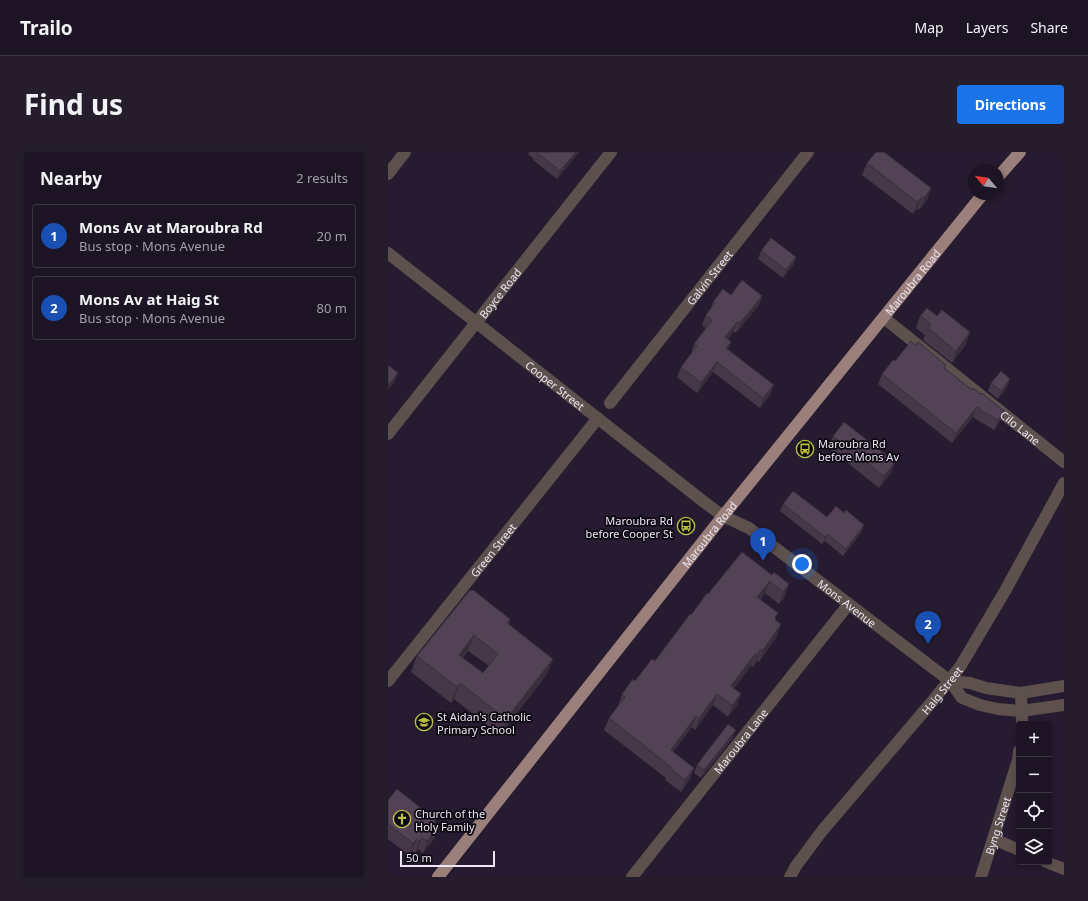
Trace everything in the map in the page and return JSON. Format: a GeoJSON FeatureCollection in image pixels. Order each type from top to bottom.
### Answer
{"type":"FeatureCollection","features":[{"type":"Feature","properties":{"kind":"main road"},"geometry":{"type":"LineString","coordinates":[[1004,170],[1020,152]]}},
{"type":"Feature","properties":{"kind":"main road","name":"Maroubra Road"},"geometry":{"type":"LineString","coordinates":[[438,877],[723,516],[978,200]]}},
{"type":"Feature","properties":{"kind":"street"},"geometry":{"type":"LineString","coordinates":[[388,174],[405,152]]}},
{"type":"Feature","properties":{"kind":"street","name":"Boyce Road"},"geometry":{"type":"LineString","coordinates":[[388,434],[611,152]]}},
{"type":"Feature","properties":{"kind":"street","name":"Galvin Street"},"geometry":{"type":"LineString","coordinates":[[610,403],[808,152]]}},
{"type":"Feature","properties":{"kind":"street","name":"Cooper Street"},"geometry":{"type":"LineString","coordinates":[[388,252],[723,516]]}},
{"type":"Feature","properties":{"kind":"street","name":"Cilo Lane"},"geometry":{"type":"LineString","coordinates":[[884,318],[1064,462]]}},
{"type":"Feature","properties":{"kind":"street","name":"Green Street"},"geometry":{"type":"LineString","coordinates":[[388,681],[598,418]]}},
{"type":"Feature","properties":{"kind":"street","name":"Haig Street"},"geometry":{"type":"LineString","coordinates":[[790,877],[796,866],[822,831],[950,681],[962,664],[1005,592],[1064,484]]}},
{"type":"Feature","properties":{"kind":"street","name":"Mons Avenue"},"geometry":{"type":"LineString","coordinates":[[723,516],[749,528],[848,605],[950,681],[962,698],[980,705],[998,709],[1021,711],[1064,705]]}},
{"type":"Feature","properties":{"kind":"street","name":"Maroubra Lane"},"geometry":{"type":"LineString","coordinates":[[632,877],[848,605]]}},
{"type":"Feature","properties":{"kind":"street"},"geometry":{"type":"LineString","coordinates":[[950,681],[970,682],[986,688],[1021,693],[1064,686]]}},
{"type":"Feature","properties":{"kind":"street"},"geometry":{"type":"LineString","coordinates":[[1021,693],[1022,721]]}},
{"type":"Feature","properties":{"kind":"street","name":"Byng Street"},"geometry":{"type":"LineString","coordinates":[[981,877],[1018,757]]}},
{"type":"Feature","properties":{"kind":"street"},"geometry":{"type":"LineString","coordinates":[[994,839],[1016,849]]}},
{"type":"Feature","properties":{"kind":"street"},"geometry":{"type":"LineString","coordinates":[[1052,864],[1064,869]]}},
{"type":"Feature","properties":{"kind":"building"},"geometry":{"type":"Polygon","coordinates":[[[536,152],[576,152],[560,171],[536,152]]]}},
{"type":"Feature","properties":{"kind":"building"},"geometry":{"type":"Polygon","coordinates":[[[876,152],[884,152],[931,188],[924,198],[922,197],[917,202],[867,163],[876,152]]]}},
{"type":"Feature","properties":{"kind":"building"},"geometry":{"type":"Polygon","coordinates":[[[771,238],[796,257],[786,270],[761,251],[771,238]]]}},
{"type":"Feature","properties":{"kind":"building"},"geometry":{"type":"Polygon","coordinates":[[[742,280],[762,296],[740,323],[738,321],[725,337],[731,342],[726,348],[774,385],[763,398],[717,362],[701,383],[681,367],[697,346],[694,344],[712,320],[706,315],[715,303],[713,302],[723,289],[731,295],[742,280]]]}},
{"type":"Feature","properties":{"kind":"building"},"geometry":{"type":"Polygon","coordinates":[[[927,308],[937,316],[942,310],[970,332],[956,351],[928,328],[931,324],[920,316],[927,308]]]}},
{"type":"Feature","properties":{"kind":"building"},"geometry":{"type":"Polygon","coordinates":[[[911,341],[915,345],[918,342],[946,365],[944,368],[972,390],[973,388],[981,394],[982,393],[1004,411],[998,420],[987,413],[986,414],[977,407],[956,433],[882,374],[911,341]]]}},
{"type":"Feature","properties":{"kind":"building"},"geometry":{"type":"Polygon","coordinates":[[[388,365],[398,373],[388,386],[388,365]]]}},
{"type":"Feature","properties":{"kind":"building"},"geometry":{"type":"Polygon","coordinates":[[[1001,371],[1010,379],[1001,391],[991,383],[1001,371]]]}},
{"type":"Feature","properties":{"kind":"building"},"geometry":{"type":"Polygon","coordinates":[[[844,422],[895,462],[884,476],[833,436],[844,422]]]}},
{"type":"Feature","properties":{"kind":"building"},"geometry":{"type":"Polygon","coordinates":[[[793,491],[827,517],[836,506],[844,513],[846,510],[864,525],[846,549],[827,534],[825,537],[783,504],[793,491]]]}},
{"type":"Feature","properties":{"kind":"building"},"geometry":{"type":"Polygon","coordinates":[[[742,552],[772,575],[774,572],[789,584],[783,592],[770,581],[757,597],[778,613],[775,620],[781,624],[763,650],[761,649],[757,655],[755,654],[731,686],[741,694],[732,705],[717,694],[699,718],[696,716],[671,750],[694,768],[685,780],[670,768],[671,767],[609,718],[625,697],[622,694],[633,679],[635,681],[652,659],[655,661],[690,614],[691,615],[707,593],[708,594],[742,552]]]}},
{"type":"Feature","properties":{"kind":"building"},"geometry":{"type":"Polygon","coordinates":[[[470,590],[473,590],[510,619],[507,623],[553,659],[506,719],[460,683],[457,687],[417,656],[470,590]],[[474,635],[459,655],[483,673],[498,654],[474,635]]]}},
{"type":"Feature","properties":{"kind":"building"},"geometry":{"type":"Polygon","coordinates":[[[728,724],[736,730],[704,770],[697,765],[728,724]]]}},
{"type":"Feature","properties":{"kind":"building"},"geometry":{"type":"Polygon","coordinates":[[[397,789],[436,820],[433,824],[438,827],[427,841],[422,838],[419,841],[417,839],[413,843],[388,824],[388,800],[397,789]]]}},
{"type":"Feature","properties":{"kind":"place","name":"Maroubra Rd before Mons Av"},"geometry":{"type":"Point","coordinates":[805,449]}},
{"type":"Feature","properties":{"kind":"place","name":"Maroubra Rd before Cooper St"},"geometry":{"type":"Point","coordinates":[686,526]}},
{"type":"Feature","properties":{"kind":"place","name":"Mons Av at Maroubra Rd"},"geometry":{"type":"Point","coordinates":[763,561]}},
{"type":"Feature","properties":{"kind":"place","name":"Mons Av at Haig St"},"geometry":{"type":"Point","coordinates":[928,644]}},
{"type":"Feature","properties":{"kind":"place","name":"St Aidan's Catholic Primary School"},"geometry":{"type":"Point","coordinates":[424,722]}},
{"type":"Feature","properties":{"kind":"place","name":"Church of the Holy Family"},"geometry":{"type":"Point","coordinates":[402,819]}}]}
